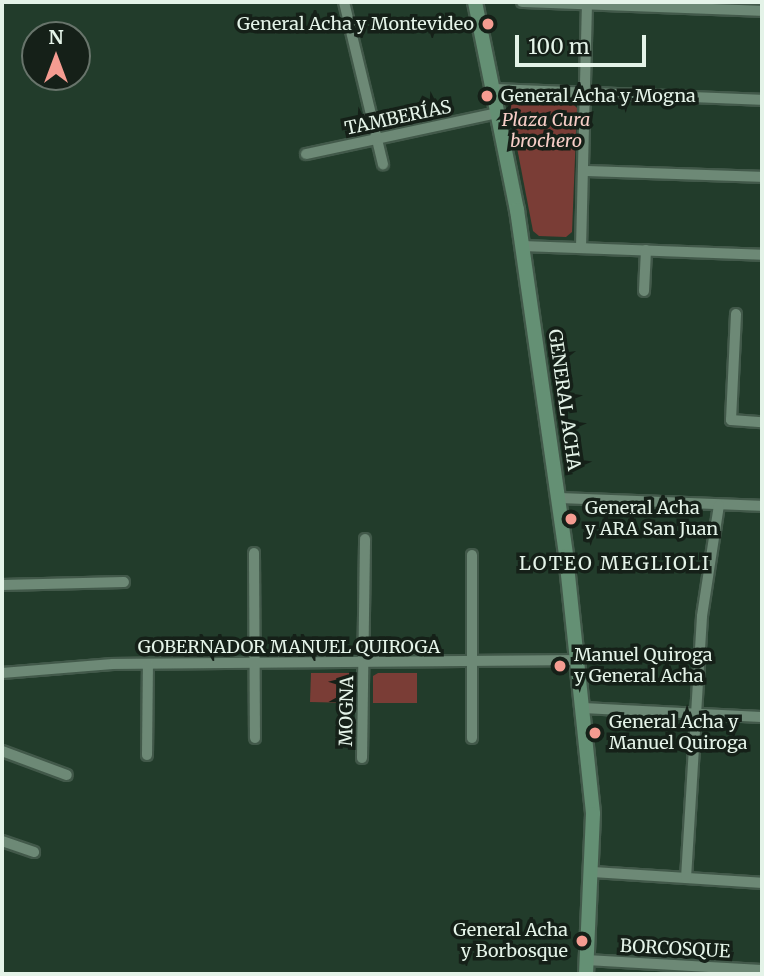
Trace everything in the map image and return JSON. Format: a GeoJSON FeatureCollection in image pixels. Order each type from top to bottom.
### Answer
{"type":"FeatureCollection","features":[{"type":"Feature","properties":{"kind":"main road","name":"GENERAL ACHA"},"geometry":{"type":"LineString","coordinates":[[475,2],[522,246],[578,660],[594,872],[586,967]]}},
{"type":"Feature","properties":{"kind":"street"},"geometry":{"type":"LineString","coordinates":[[344,2],[375,139],[383,163]]}},
{"type":"Feature","properties":{"kind":"street"},"geometry":{"type":"LineString","coordinates":[[522,2],[762,11]]}},
{"type":"Feature","properties":{"kind":"street"},"geometry":{"type":"LineString","coordinates":[[581,248],[587,93],[587,3]]}},
{"type":"Feature","properties":{"kind":"street"},"geometry":{"type":"LineString","coordinates":[[493,89],[762,100]]}},
{"type":"Feature","properties":{"kind":"street","name":"TAMBERÍAS"},"geometry":{"type":"LineString","coordinates":[[306,155],[498,113]]}},
{"type":"Feature","properties":{"kind":"street"},"geometry":{"type":"LineString","coordinates":[[584,171],[762,177]]}},
{"type":"Feature","properties":{"kind":"street"},"geometry":{"type":"LineString","coordinates":[[522,246],[762,255]]}},
{"type":"Feature","properties":{"kind":"street"},"geometry":{"type":"LineString","coordinates":[[644,291],[646,250]]}},
{"type":"Feature","properties":{"kind":"street"},"geometry":{"type":"LineString","coordinates":[[736,314],[731,420],[762,422]]}},
{"type":"Feature","properties":{"kind":"street"},"geometry":{"type":"LineString","coordinates":[[558,498],[762,506]]}},
{"type":"Feature","properties":{"kind":"street"},"geometry":{"type":"LineString","coordinates":[[686,878],[702,616],[719,505]]}},
{"type":"Feature","properties":{"kind":"street","name":"MOGNA"},"geometry":{"type":"LineString","coordinates":[[362,758],[365,539]]}},
{"type":"Feature","properties":{"kind":"street"},"geometry":{"type":"LineString","coordinates":[[254,554],[255,738]]}},
{"type":"Feature","properties":{"kind":"street"},"geometry":{"type":"LineString","coordinates":[[472,555],[472,738]]}},
{"type":"Feature","properties":{"kind":"street"},"geometry":{"type":"LineString","coordinates":[[2,585],[124,582]]}},
{"type":"Feature","properties":{"kind":"street","name":"GOBERNADOR MANUEL QUIROGA"},"geometry":{"type":"LineString","coordinates":[[2,673],[148,664],[578,660]]}},
{"type":"Feature","properties":{"kind":"street"},"geometry":{"type":"LineString","coordinates":[[147,755],[148,664]]}},
{"type":"Feature","properties":{"kind":"street"},"geometry":{"type":"LineString","coordinates":[[583,708],[762,717]]}},
{"type":"Feature","properties":{"kind":"street"},"geometry":{"type":"LineString","coordinates":[[2,751],[67,775]]}},
{"type":"Feature","properties":{"kind":"street"},"geometry":{"type":"LineString","coordinates":[[2,841],[34,852]]}},
{"type":"Feature","properties":{"kind":"street"},"geometry":{"type":"LineString","coordinates":[[594,872],[762,883]]}},
{"type":"Feature","properties":{"kind":"street","name":"BORCOSQUE"},"geometry":{"type":"LineString","coordinates":[[586,967],[762,970]]}},
{"type":"Feature","properties":{"kind":"green space","name":"Plaza Cura brochero"},"geometry":{"type":"Polygon","coordinates":[[[515,100],[571,102],[577,108],[572,232],[566,237],[539,236],[533,231],[509,106],[515,100]]]}},
{"type":"Feature","properties":{"kind":"green space"},"geometry":{"type":"Polygon","coordinates":[[[311,673],[349,673],[353,677],[353,703],[310,702],[311,673]]]}},
{"type":"Feature","properties":{"kind":"green space"},"geometry":{"type":"Polygon","coordinates":[[[378,673],[417,673],[417,703],[373,703],[373,676],[378,673]]]}},
{"type":"Feature","properties":{"kind":"place","name":"General Acha y Montevideo"},"geometry":{"type":"Point","coordinates":[488,24]}},
{"type":"Feature","properties":{"kind":"place","name":"General Acha y Mogna"},"geometry":{"type":"Point","coordinates":[487,96]}},
{"type":"Feature","properties":{"kind":"place","name":"General Acha y ARA San Juan"},"geometry":{"type":"Point","coordinates":[571,519]}},
{"type":"Feature","properties":{"kind":"place","name":"Manuel Quiroga y General Acha"},"geometry":{"type":"Point","coordinates":[560,666]}},
{"type":"Feature","properties":{"kind":"place","name":"General Acha y Manuel Quiroga"},"geometry":{"type":"Point","coordinates":[595,733]}},
{"type":"Feature","properties":{"kind":"place","name":"General Acha y Borbosque"},"geometry":{"type":"Point","coordinates":[582,941]}},
{"type":"Feature","properties":{"kind":"district","name":"LOTEO MEGLIOLI"},"geometry":{"type":"Point","coordinates":[615,564]}}]}
